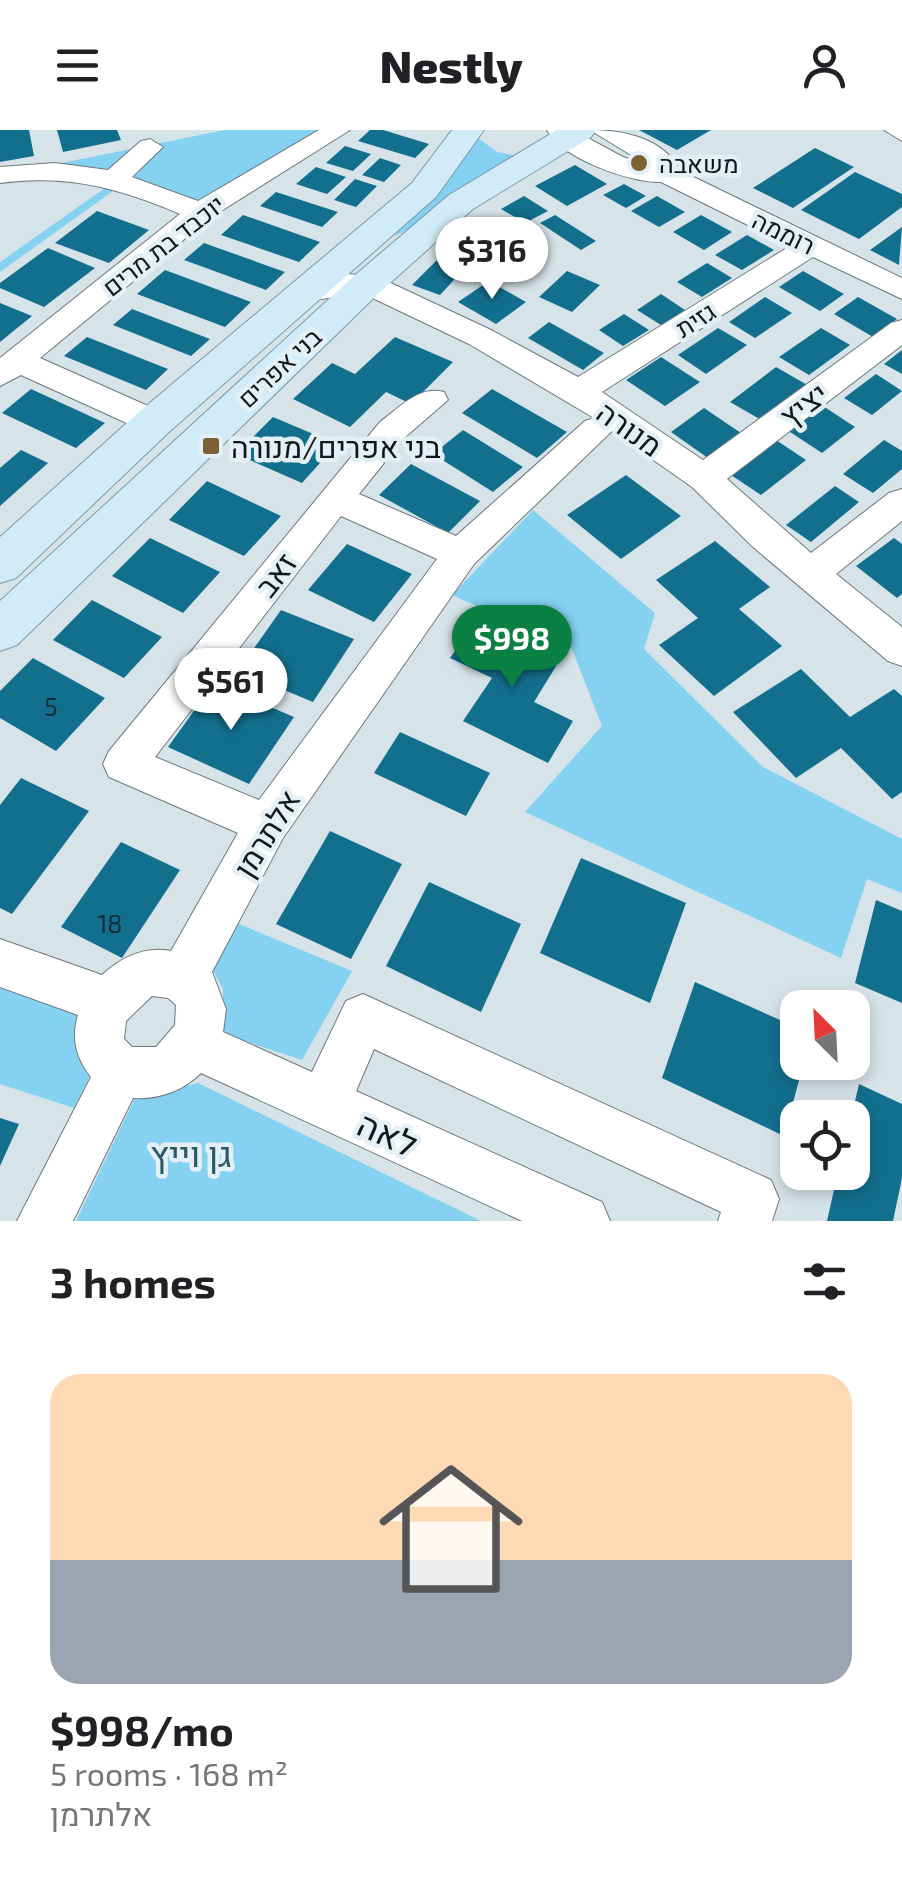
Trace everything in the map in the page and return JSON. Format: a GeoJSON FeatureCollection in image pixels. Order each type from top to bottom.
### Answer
{"type":"FeatureCollection","features":[{"type":"Feature","properties":{"kind":"main road"},"geometry":{"type":"LineString","coordinates":[[470,130],[498,152],[532,157]]}},
{"type":"Feature","properties":{"kind":"main road","name":"בני אפרים"},"geometry":{"type":"LineString","coordinates":[[0,564],[154,422],[424,190],[470,130]]}},
{"type":"Feature","properties":{"kind":"main road","name":"בני אפרים"},"geometry":{"type":"LineString","coordinates":[[0,632],[367,284],[461,202],[568,133]]}},
{"type":"Feature","properties":{"kind":"street","name":"יוכבד בת מרים"},"geometry":{"type":"LineString","coordinates":[[9,368],[200,212],[337,130]]}},
{"type":"Feature","properties":{"kind":"street","name":"רוממה"},"geometry":{"type":"LineString","coordinates":[[603,130],[656,157],[666,168],[666,174]]}},
{"type":"Feature","properties":{"kind":"street","name":"רוממה"},"geometry":{"type":"LineString","coordinates":[[568,133],[648,176],[666,174],[902,290]]}},
{"type":"Feature","properties":{"kind":"street"},"geometry":{"type":"LineString","coordinates":[[92,181],[150,147]]}},
{"type":"Feature","properties":{"kind":"street"},"geometry":{"type":"LineString","coordinates":[[0,176],[92,181],[200,212]]}},
{"type":"Feature","properties":{"kind":"street","name":"גזית"},"geometry":{"type":"LineString","coordinates":[[579,392],[811,246]]}},
{"type":"Feature","properties":{"kind":"street"},"geometry":{"type":"LineString","coordinates":[[308,292],[367,284]]}},
{"type":"Feature","properties":{"kind":"street","name":"מנורה"},"geometry":{"type":"LineString","coordinates":[[367,284],[480,337],[579,392],[704,478],[766,537]]}},
{"type":"Feature","properties":{"kind":"street","name":"יציץ"},"geometry":{"type":"LineString","coordinates":[[704,478],[902,330]]}},
{"type":"Feature","properties":{"kind":"street","name":"מנורה"},"geometry":{"type":"LineString","coordinates":[[480,337],[597,429],[766,537],[902,650]]}},
{"type":"Feature","properties":{"kind":"street"},"geometry":{"type":"LineString","coordinates":[[9,368],[154,422]]}},
{"type":"Feature","properties":{"kind":"street","name":"זאב"},"geometry":{"type":"LineString","coordinates":[[267,824],[124,764],[392,430],[432,400]]}},
{"type":"Feature","properties":{"kind":"street","name":"אלתרמן"},"geometry":{"type":"LineString","coordinates":[[183,977],[267,824],[461,554],[597,429]]}},
{"type":"Feature","properties":{"kind":"street"},"geometry":{"type":"LineString","coordinates":[[335,498],[461,554]]}},
{"type":"Feature","properties":{"kind":"street"},"geometry":{"type":"LineString","coordinates":[[811,572],[902,502]]}},
{"type":"Feature","properties":{"kind":"street"},"geometry":{"type":"LineString","coordinates":[[0,963],[108,1002]]}},
{"type":"Feature","properties":{"kind":"street"},"geometry":{"type":"LineString","coordinates":[[168,971],[183,977],[200,998],[203,1013],[194,1044],[168,1068],[151,1074],[120,1069],[108,1058],[101,1043],[100,1026],[108,1002],[135,976],[168,971]]}},
{"type":"Feature","properties":{"kind":"street"},"geometry":{"type":"LineString","coordinates":[[324,1104],[363,1018],[752,1198],[745,1221]]}},
{"type":"Feature","properties":{"kind":"street","name":"לאה"},"geometry":{"type":"LineString","coordinates":[[194,1044],[583,1221]]}},
{"type":"Feature","properties":{"kind":"street"},"geometry":{"type":"LineString","coordinates":[[44,1221],[98,1120],[120,1069]]}},
{"type":"Feature","properties":{"kind":"green space"},"geometry":{"type":"Polygon","coordinates":[[[225,130],[337,130],[200,212],[129,182],[17,172],[225,130]]]}},
{"type":"Feature","properties":{"kind":"green space"},"geometry":{"type":"Polygon","coordinates":[[[474,135],[497,152],[523,157],[461,202],[395,236],[424,190],[474,135]]]}},
{"type":"Feature","properties":{"kind":"green space"},"geometry":{"type":"Polygon","coordinates":[[[105,188],[113,191],[0,272],[0,262],[105,188]]]}},
{"type":"Feature","properties":{"kind":"green space"},"geometry":{"type":"Polygon","coordinates":[[[533,510],[655,613],[644,649],[763,767],[902,839],[902,893],[867,879],[841,958],[525,812],[602,726],[572,649],[452,595],[533,510]]]}},
{"type":"Feature","properties":{"kind":"green space"},"geometry":{"type":"Polygon","coordinates":[[[232,921],[352,971],[302,1060],[223,1034],[223,989],[209,963],[232,921]]]}},
{"type":"Feature","properties":{"kind":"green space"},"geometry":{"type":"Polygon","coordinates":[[[0,981],[87,1008],[98,1059],[74,1108],[0,1084],[0,981]]]}},
{"type":"Feature","properties":{"kind":"green space","name":"גן וייץ"},"geometry":{"type":"Polygon","coordinates":[[[198,1083],[481,1221],[76,1221],[134,1100],[198,1083]]]}},
{"type":"Feature","properties":{"kind":"building"},"geometry":{"type":"Polygon","coordinates":[[[0,130],[29,130],[34,156],[0,162],[0,130]]]}},
{"type":"Feature","properties":{"kind":"building"},"geometry":{"type":"Polygon","coordinates":[[[57,130],[117,130],[121,140],[63,152],[57,130]]]}},
{"type":"Feature","properties":{"kind":"building"},"geometry":{"type":"Polygon","coordinates":[[[370,130],[383,130],[429,144],[415,158],[358,141],[370,130]]]}},
{"type":"Feature","properties":{"kind":"building"},"geometry":{"type":"Polygon","coordinates":[[[639,130],[711,130],[677,150],[639,130]]]}},
{"type":"Feature","properties":{"kind":"building"},"geometry":{"type":"Polygon","coordinates":[[[345,146],[371,154],[353,171],[326,163],[345,146]]]}},
{"type":"Feature","properties":{"kind":"building"},"geometry":{"type":"Polygon","coordinates":[[[815,148],[854,167],[793,208],[753,188],[815,148]]]}},
{"type":"Feature","properties":{"kind":"building"},"geometry":{"type":"Polygon","coordinates":[[[380,158],[401,165],[384,182],[362,175],[380,158]]]}},
{"type":"Feature","properties":{"kind":"building"},"geometry":{"type":"Polygon","coordinates":[[[575,165],[607,184],[567,206],[535,186],[575,165]]]}},
{"type":"Feature","properties":{"kind":"building"},"geometry":{"type":"Polygon","coordinates":[[[316,167],[346,177],[327,194],[296,184],[316,167]]]}},
{"type":"Feature","properties":{"kind":"building"},"geometry":{"type":"Polygon","coordinates":[[[855,172],[902,194],[902,207],[859,239],[801,210],[855,172]]]}},
{"type":"Feature","properties":{"kind":"building"},"geometry":{"type":"Polygon","coordinates":[[[355,179],[377,186],[356,207],[334,200],[355,179]]]}},
{"type":"Feature","properties":{"kind":"building"},"geometry":{"type":"Polygon","coordinates":[[[624,184],[646,196],[626,208],[603,195],[624,184]]]}},
{"type":"Feature","properties":{"kind":"building"},"geometry":{"type":"Polygon","coordinates":[[[276,192],[338,212],[322,227],[260,206],[276,192]]]}},
{"type":"Feature","properties":{"kind":"building"},"geometry":{"type":"Polygon","coordinates":[[[524,196],[548,211],[525,223],[501,209],[524,196]]]}},
{"type":"Feature","properties":{"kind":"building"},"geometry":{"type":"Polygon","coordinates":[[[657,196],[685,212],[659,227],[631,211],[657,196]]]}},
{"type":"Feature","properties":{"kind":"building"},"geometry":{"type":"Polygon","coordinates":[[[97,211],[149,230],[109,263],[55,243],[97,211]]]}},
{"type":"Feature","properties":{"kind":"building"},"geometry":{"type":"Polygon","coordinates":[[[243,215],[320,242],[299,262],[221,235],[243,215]]]}},
{"type":"Feature","properties":{"kind":"building"},"geometry":{"type":"Polygon","coordinates":[[[555,215],[596,241],[581,250],[540,223],[555,215]]]}},
{"type":"Feature","properties":{"kind":"building"},"geometry":{"type":"Polygon","coordinates":[[[701,215],[732,232],[704,250],[673,232],[701,215]]]}},
{"type":"Feature","properties":{"kind":"building"},"geometry":{"type":"Polygon","coordinates":[[[902,227],[899,265],[870,250],[902,227]]]}},
{"type":"Feature","properties":{"kind":"building"},"geometry":{"type":"Polygon","coordinates":[[[747,235],[774,250],[742,270],[715,255],[747,235]]]}},
{"type":"Feature","properties":{"kind":"building"},"geometry":{"type":"Polygon","coordinates":[[[204,243],[285,272],[266,290],[184,260],[204,243]]]}},
{"type":"Feature","properties":{"kind":"building"},"geometry":{"type":"Polygon","coordinates":[[[48,248],[95,268],[44,307],[0,288],[0,283],[48,248]]]}},
{"type":"Feature","properties":{"kind":"building"},"geometry":{"type":"Polygon","coordinates":[[[437,260],[463,270],[440,295],[412,285],[437,260]]]}},
{"type":"Feature","properties":{"kind":"building"},"geometry":{"type":"Polygon","coordinates":[[[707,263],[732,278],[702,297],[677,282],[707,263]]]}},
{"type":"Feature","properties":{"kind":"building"},"geometry":{"type":"Polygon","coordinates":[[[165,270],[251,302],[225,327],[137,294],[165,270]]]}},
{"type":"Feature","properties":{"kind":"building"},"geometry":{"type":"Polygon","coordinates":[[[567,271],[600,285],[572,312],[539,297],[567,271]]]}},
{"type":"Feature","properties":{"kind":"building"},"geometry":{"type":"Polygon","coordinates":[[[803,271],[844,294],[820,311],[779,287],[803,271]]]}},
{"type":"Feature","properties":{"kind":"building"},"geometry":{"type":"Polygon","coordinates":[[[489,281],[526,302],[496,324],[458,302],[489,281]]]}},
{"type":"Feature","properties":{"kind":"building"},"geometry":{"type":"Polygon","coordinates":[[[661,294],[685,310],[661,325],[637,310],[661,294]]]}},
{"type":"Feature","properties":{"kind":"building"},"geometry":{"type":"Polygon","coordinates":[[[765,297],[792,313],[755,338],[729,322],[765,297]]]}},
{"type":"Feature","properties":{"kind":"building"},"geometry":{"type":"Polygon","coordinates":[[[858,297],[897,319],[873,337],[834,314],[858,297]]]}},
{"type":"Feature","properties":{"kind":"building"},"geometry":{"type":"Polygon","coordinates":[[[0,303],[32,316],[0,342],[0,303]]]}},
{"type":"Feature","properties":{"kind":"building"},"geometry":{"type":"Polygon","coordinates":[[[132,309],[210,339],[191,356],[113,325],[132,309]]]}},
{"type":"Feature","properties":{"kind":"building"},"geometry":{"type":"Polygon","coordinates":[[[624,314],[649,330],[623,346],[599,330],[624,314]]]}},
{"type":"Feature","properties":{"kind":"building"},"geometry":{"type":"Polygon","coordinates":[[[549,322],[604,353],[583,370],[528,338],[549,322]]]}},
{"type":"Feature","properties":{"kind":"building"},"geometry":{"type":"Polygon","coordinates":[[[718,328],[747,345],[706,374],[678,355],[718,328]]]}},
{"type":"Feature","properties":{"kind":"building"},"geometry":{"type":"Polygon","coordinates":[[[821,328],[850,345],[809,375],[779,357],[821,328]]]}},
{"type":"Feature","properties":{"kind":"building"},"geometry":{"type":"Polygon","coordinates":[[[87,337],[168,369],[146,390],[64,356],[87,337]]]}},
{"type":"Feature","properties":{"kind":"building"},"geometry":{"type":"Polygon","coordinates":[[[395,337],[453,362],[411,404],[386,392],[350,427],[293,399],[332,363],[355,374],[395,337]]]}},
{"type":"Feature","properties":{"kind":"building"},"geometry":{"type":"Polygon","coordinates":[[[902,350],[902,374],[884,364],[902,350]]]}},
{"type":"Feature","properties":{"kind":"building"},"geometry":{"type":"Polygon","coordinates":[[[661,357],[700,382],[665,406],[626,380],[661,357]]]}},
{"type":"Feature","properties":{"kind":"building"},"geometry":{"type":"Polygon","coordinates":[[[776,367],[809,386],[763,421],[730,402],[776,367]]]}},
{"type":"Feature","properties":{"kind":"building"},"geometry":{"type":"Polygon","coordinates":[[[876,374],[902,391],[872,415],[844,398],[876,374]]]}},
{"type":"Feature","properties":{"kind":"building"},"geometry":{"type":"Polygon","coordinates":[[[31,389],[105,423],[76,448],[2,413],[31,389]]]}},
{"type":"Feature","properties":{"kind":"building"},"geometry":{"type":"Polygon","coordinates":[[[492,389],[567,432],[537,458],[462,413],[492,389]]]}},
{"type":"Feature","properties":{"kind":"building"},"geometry":{"type":"Polygon","coordinates":[[[820,404],[855,427],[822,453],[787,430],[820,404]]]}},
{"type":"Feature","properties":{"kind":"building"},"geometry":{"type":"Polygon","coordinates":[[[704,408],[741,433],[708,458],[671,432],[704,408]]]}},
{"type":"Feature","properties":{"kind":"building"},"geometry":{"type":"Polygon","coordinates":[[[273,417],[337,444],[302,483],[236,454],[273,417]]]}},
{"type":"Feature","properties":{"kind":"building"},"geometry":{"type":"Polygon","coordinates":[[[463,430],[523,467],[493,492],[433,454],[463,430]]]}},
{"type":"Feature","properties":{"kind":"building"},"geometry":{"type":"Polygon","coordinates":[[[776,440],[806,460],[761,495],[731,475],[776,440]]]}},
{"type":"Feature","properties":{"kind":"building"},"geometry":{"type":"Polygon","coordinates":[[[884,440],[902,451],[902,469],[873,493],[843,474],[884,440]]]}},
{"type":"Feature","properties":{"kind":"building"},"geometry":{"type":"Polygon","coordinates":[[[21,450],[48,463],[0,506],[0,468],[21,450]]]}},
{"type":"Feature","properties":{"kind":"building"},"geometry":{"type":"Polygon","coordinates":[[[411,464],[480,501],[448,533],[379,495],[411,464]]]}},
{"type":"Feature","properties":{"kind":"building"},"geometry":{"type":"Polygon","coordinates":[[[626,475],[681,516],[621,559],[567,515],[626,475]]]}},
{"type":"Feature","properties":{"kind":"building"},"geometry":{"type":"Polygon","coordinates":[[[207,481],[281,516],[244,556],[169,520],[207,481]]]}},
{"type":"Feature","properties":{"kind":"building"},"geometry":{"type":"Polygon","coordinates":[[[835,486],[859,502],[811,542],[786,525],[835,486]]]}},
{"type":"Feature","properties":{"kind":"building"},"geometry":{"type":"Polygon","coordinates":[[[150,538],[220,572],[183,613],[112,576],[150,538]]]}},
{"type":"Feature","properties":{"kind":"building"},"geometry":{"type":"Polygon","coordinates":[[[894,538],[902,544],[902,594],[897,598],[856,566],[894,538]]]}},
{"type":"Feature","properties":{"kind":"building"},"geometry":{"type":"Polygon","coordinates":[[[715,541],[770,587],[739,609],[782,646],[714,696],[659,645],[698,618],[656,580],[715,541]]]}},
{"type":"Feature","properties":{"kind":"building"},"geometry":{"type":"Polygon","coordinates":[[[347,544],[412,574],[374,622],[308,590],[347,544]]]}},
{"type":"Feature","properties":{"kind":"building"},"geometry":{"type":"Polygon","coordinates":[[[92,600],[162,637],[124,678],[53,640],[92,600]]]}},
{"type":"Feature","properties":{"kind":"building"},"geometry":{"type":"Polygon","coordinates":[[[281,610],[354,639],[313,702],[238,671],[281,610]]]}},
{"type":"Feature","properties":{"kind":"building"},"geometry":{"type":"Polygon","coordinates":[[[478,619],[561,658],[534,702],[573,721],[548,763],[463,721],[492,678],[450,658],[478,619]]]}},
{"type":"Feature","properties":{"kind":"building"},"geometry":{"type":"Polygon","coordinates":[[[33,658],[105,698],[56,751],[0,718],[0,691],[33,658]]]}},
{"type":"Feature","properties":{"kind":"building"},"geometry":{"type":"Polygon","coordinates":[[[801,669],[850,717],[894,689],[902,696],[902,792],[892,799],[841,748],[796,778],[733,712],[801,669]]]}},
{"type":"Feature","properties":{"kind":"building"},"geometry":{"type":"Polygon","coordinates":[[[214,683],[294,717],[249,784],[168,747],[214,683]]]}},
{"type":"Feature","properties":{"kind":"building"},"geometry":{"type":"Polygon","coordinates":[[[400,732],[490,773],[466,816],[374,773],[400,732]]]}},
{"type":"Feature","properties":{"kind":"building"},"geometry":{"type":"Polygon","coordinates":[[[21,778],[89,811],[12,914],[0,908],[0,805],[21,778]]]}},
{"type":"Feature","properties":{"kind":"building"},"geometry":{"type":"Polygon","coordinates":[[[330,831],[402,864],[351,959],[276,924],[330,831]]]}},
{"type":"Feature","properties":{"kind":"building"},"geometry":{"type":"Polygon","coordinates":[[[121,842],[180,870],[122,958],[61,927],[121,842]]]}},
{"type":"Feature","properties":{"kind":"building"},"geometry":{"type":"Polygon","coordinates":[[[581,858],[686,903],[650,1003],[540,953],[581,858]]]}},
{"type":"Feature","properties":{"kind":"building"},"geometry":{"type":"Polygon","coordinates":[[[429,882],[521,924],[481,1012],[386,966],[429,882]]]}},
{"type":"Feature","properties":{"kind":"building"},"geometry":{"type":"Polygon","coordinates":[[[876,900],[902,911],[902,1003],[855,983],[876,900]]]}},
{"type":"Feature","properties":{"kind":"building"},"geometry":{"type":"Polygon","coordinates":[[[695,982],[780,1020],[780,1080],[799,1080],[794,1100],[780,1100],[780,1134],[662,1078],[695,982]]]}},
{"type":"Feature","properties":{"kind":"building"},"geometry":{"type":"Polygon","coordinates":[[[859,1084],[902,1104],[902,1178],[893,1221],[827,1221],[834,1190],[870,1190],[870,1100],[855,1100],[859,1084]]]}},
{"type":"Feature","properties":{"kind":"building"},"geometry":{"type":"Polygon","coordinates":[[[0,1118],[19,1124],[0,1166],[0,1118]]]}},
{"type":"Feature","properties":{"kind":"place","name":"משאבה"},"geometry":{"type":"Point","coordinates":[639,163]}},
{"type":"Feature","properties":{"kind":"place","name":"בני אפרים/מנורה"},"geometry":{"type":"Point","coordinates":[211,446]}}]}
